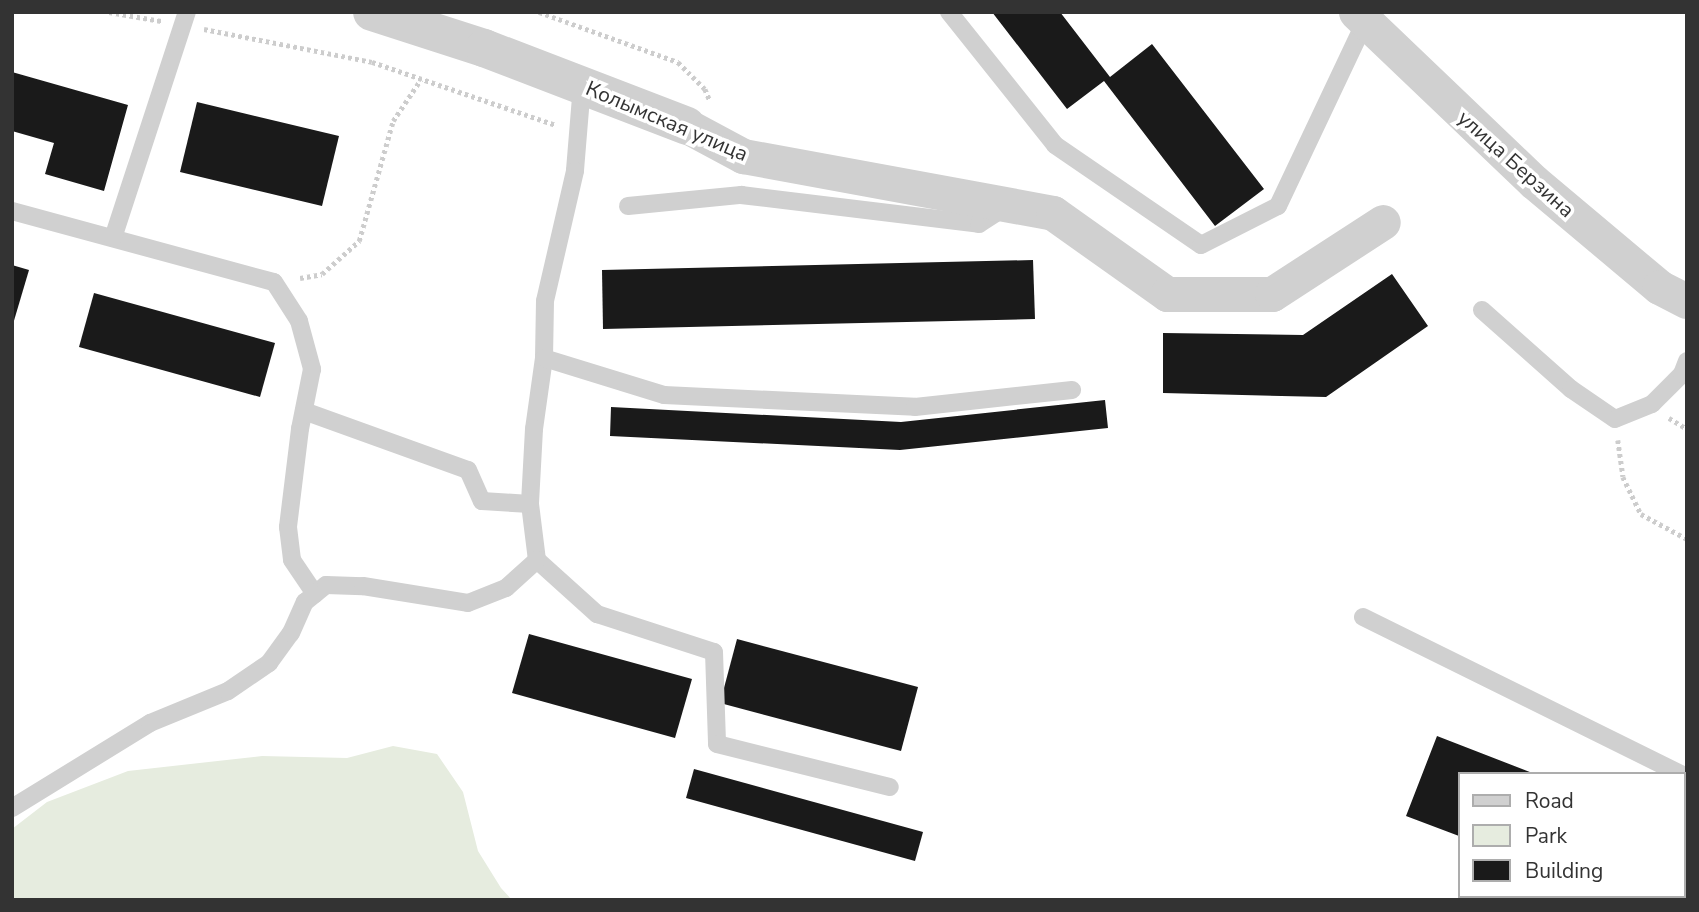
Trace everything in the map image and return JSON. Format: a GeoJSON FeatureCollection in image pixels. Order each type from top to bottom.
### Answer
{"type":"FeatureCollection","features":[{"type":"Feature","properties":{"kind":"street","name":"Колымская улица"},"geometry":{"type":"LineString","coordinates":[[372,12],[442,33],[582,85],[702,119],[743,156],[1054,213],[1167,294],[1272,294],[1383,222]]}},
{"type":"Feature","properties":{"kind":"street","name":"улица Берзина"},"geometry":{"type":"LineString","coordinates":[[1361,17],[1566,210],[1658,287],[1687,301]]}},
{"type":"Feature","properties":{"kind":"lane"},"geometry":{"type":"LineString","coordinates":[[948,12],[1055,145],[1201,245],[1278,206],[1361,17]]}},
{"type":"Feature","properties":{"kind":"lane"},"geometry":{"type":"LineString","coordinates":[[113,239],[185,19]]}},
{"type":"Feature","properties":{"kind":"lane"},"geometry":{"type":"LineString","coordinates":[[582,85],[575,172],[545,301],[544,358],[534,429],[530,504],[537,559],[597,614],[714,652],[717,744],[890,788]]}},
{"type":"Feature","properties":{"kind":"lane"},"geometry":{"type":"LineString","coordinates":[[628,206],[741,195],[979,224],[1008,205]]}},
{"type":"Feature","properties":{"kind":"lane"},"geometry":{"type":"LineString","coordinates":[[12,211],[274,282],[299,321],[312,369],[288,527],[292,560],[315,594]]}},
{"type":"Feature","properties":{"kind":"lane"},"geometry":{"type":"LineString","coordinates":[[1482,310],[1571,388],[1615,419],[1652,404],[1682,374],[1687,361]]}},
{"type":"Feature","properties":{"kind":"lane"},"geometry":{"type":"LineString","coordinates":[[544,358],[664,395],[915,407],[1072,390]]}},
{"type":"Feature","properties":{"kind":"lane"},"geometry":{"type":"LineString","coordinates":[[304,411],[468,470],[482,501],[530,504]]}},
{"type":"Feature","properties":{"kind":"lane"},"geometry":{"type":"LineString","coordinates":[[12,808],[150,723],[228,691],[269,663],[291,633],[306,602],[326,585],[363,586],[468,603],[506,588],[537,559]]}},
{"type":"Feature","properties":{"kind":"lane"},"geometry":{"type":"LineString","coordinates":[[1363,617],[1677,772]]}},
{"type":"Feature","properties":{"kind":"path"},"geometry":{"type":"LineString","coordinates":[[109,12],[185,19],[372,62],[577,132]]}},
{"type":"Feature","properties":{"kind":"path"},"geometry":{"type":"LineString","coordinates":[[539,12],[678,62],[705,89],[702,119]]}},
{"type":"Feature","properties":{"kind":"path"},"geometry":{"type":"LineString","coordinates":[[274,282],[322,275],[359,241],[393,121],[421,79]]}},
{"type":"Feature","properties":{"kind":"path"},"geometry":{"type":"LineString","coordinates":[[1615,419],[1623,477],[1641,514],[1687,539]]}},
{"type":"Feature","properties":{"kind":"green space"},"geometry":{"type":"Polygon","coordinates":[[[393,746],[437,754],[463,792],[478,851],[501,888],[512,900],[12,900],[12,829],[47,802],[128,771],[262,756],[347,758],[393,746]]]}},
{"type":"Feature","properties":{"kind":"building"},"geometry":{"type":"Polygon","coordinates":[[[992,12],[1060,12],[1110,77],[1152,44],[1264,189],[1215,226],[1104,81],[1067,109],[992,12]]]}},
{"type":"Feature","properties":{"kind":"building"},"geometry":{"type":"Polygon","coordinates":[[[12,72],[128,105],[104,191],[45,174],[54,143],[12,131],[12,72]]]}},
{"type":"Feature","properties":{"kind":"building"},"geometry":{"type":"Polygon","coordinates":[[[197,102],[339,136],[322,206],[180,172],[197,102]]]}},
{"type":"Feature","properties":{"kind":"building"},"geometry":{"type":"Polygon","coordinates":[[[1033,260],[1035,319],[603,329],[602,270],[1033,260]]]}},
{"type":"Feature","properties":{"kind":"building"},"geometry":{"type":"Polygon","coordinates":[[[12,265],[29,270],[13,324],[12,324],[12,265]]]}},
{"type":"Feature","properties":{"kind":"building"},"geometry":{"type":"Polygon","coordinates":[[[1392,274],[1428,326],[1326,397],[1163,393],[1163,333],[1303,335],[1392,274]]]}},
{"type":"Feature","properties":{"kind":"building"},"geometry":{"type":"Polygon","coordinates":[[[94,293],[275,343],[260,397],[79,347],[94,293]]]}},
{"type":"Feature","properties":{"kind":"building"},"geometry":{"type":"Polygon","coordinates":[[[1105,400],[1108,428],[900,450],[610,436],[611,407],[901,422],[1105,400]]]}},
{"type":"Feature","properties":{"kind":"building"},"geometry":{"type":"Polygon","coordinates":[[[529,634],[692,679],[675,738],[512,693],[529,634]]]}},
{"type":"Feature","properties":{"kind":"building"},"geometry":{"type":"Polygon","coordinates":[[[737,639],[918,687],[901,751],[720,703],[737,639]]]}},
{"type":"Feature","properties":{"kind":"building"},"geometry":{"type":"Polygon","coordinates":[[[1437,736],[1530,772],[1458,772],[1458,836],[1406,816],[1437,736]]]}},
{"type":"Feature","properties":{"kind":"building"},"geometry":{"type":"Polygon","coordinates":[[[694,769],[923,832],[915,861],[686,798],[694,769]]]}},
{"type":"Feature","properties":{"kind":"building"},"geometry":{"type":"Polygon","coordinates":[[[1687,831],[1687,900],[1622,898],[1685,898],[1687,831]]]}}]}
